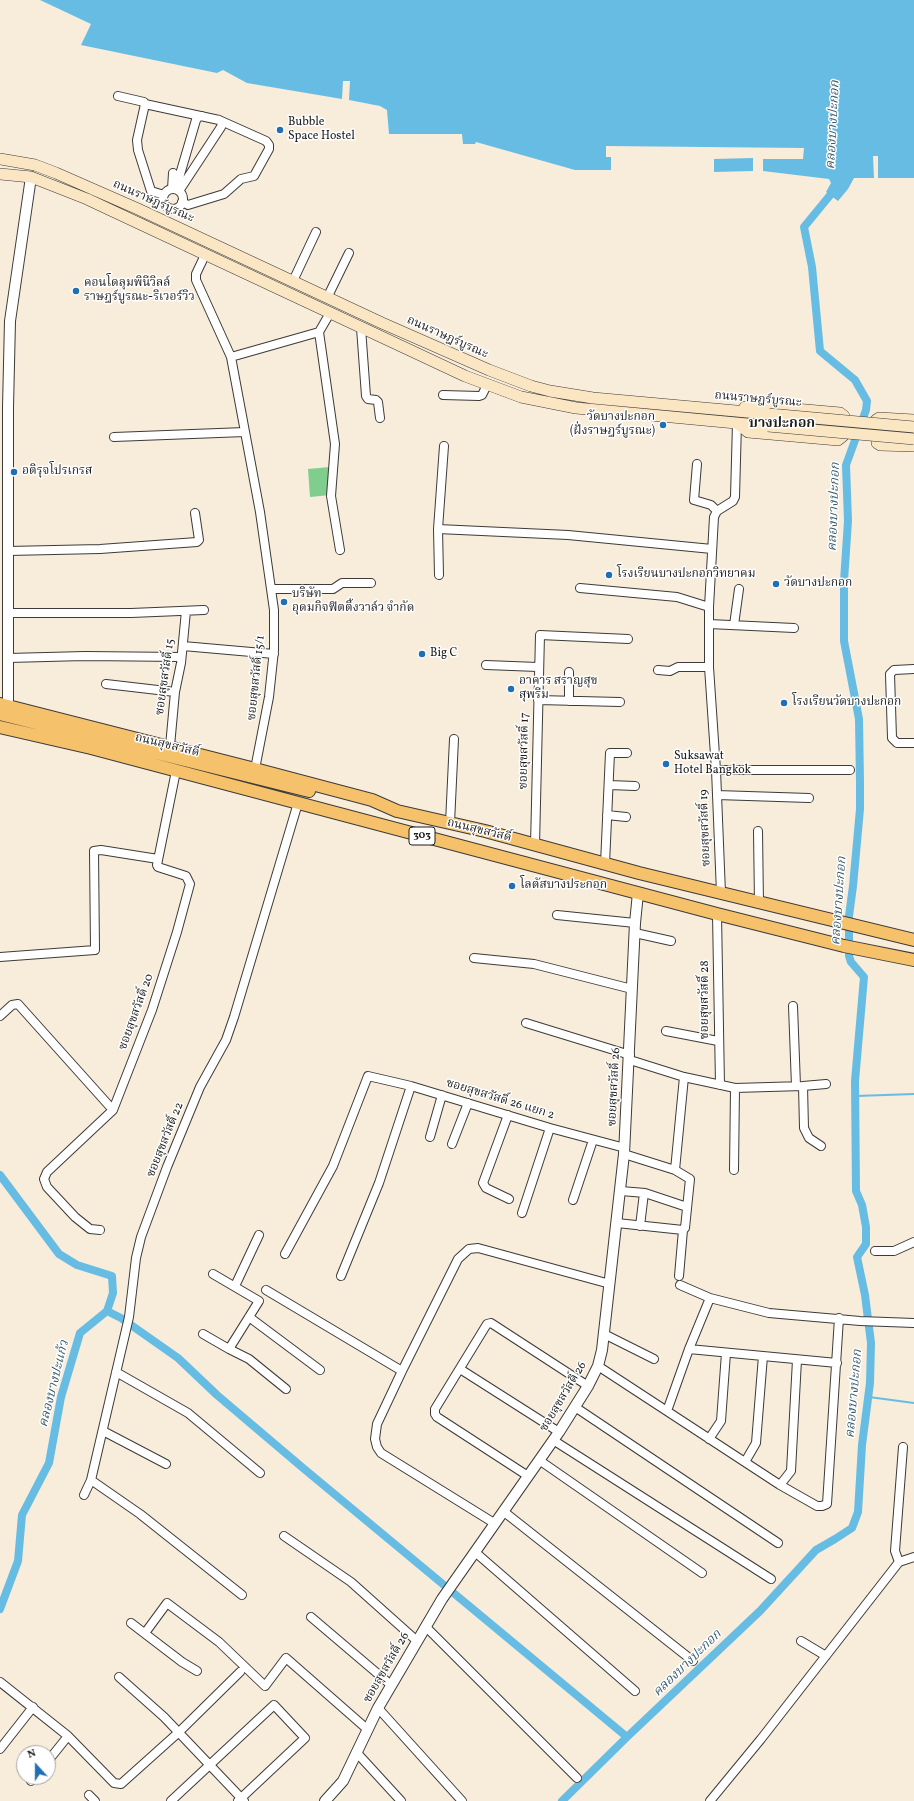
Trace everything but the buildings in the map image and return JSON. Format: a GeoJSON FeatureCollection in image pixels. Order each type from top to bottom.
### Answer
{"type":"FeatureCollection","features":[{"type":"Feature","properties":{"kind":"main road","name":"ถนนราษฎร์บูรณะ"},"geometry":{"type":"LineString","coordinates":[[0,159],[35,165],[106,195],[327,298],[489,370],[531,386],[550,391],[593,398],[716,410],[768,420],[914,439]]}},
{"type":"Feature","properties":{"kind":"main road"},"geometry":{"type":"LineString","coordinates":[[31,177],[35,165]]}},
{"type":"Feature","properties":{"kind":"main road","name":"ถนนราษฎร์บูรณะ"},"geometry":{"type":"LineString","coordinates":[[0,174],[31,177],[101,206],[361,328],[488,385],[521,397],[556,405],[737,423],[768,420],[914,427]]}},
{"type":"Feature","properties":{"kind":"main road"},"geometry":{"type":"LineString","coordinates":[[101,206],[106,195]]}},
{"type":"Feature","properties":{"kind":"main road"},"geometry":{"type":"LineString","coordinates":[[716,410],[761,406],[840,413],[844,416],[843,436],[838,440],[748,432],[737,423]]}},
{"type":"Feature","properties":{"kind":"main road"},"geometry":{"type":"LineString","coordinates":[[914,420],[879,418],[876,420],[876,443],[914,446]]}},
{"type":"Feature","properties":{"kind":"main road","name":"ถนนสุขสวัสดิ์"},"geometry":{"type":"LineString","coordinates":[[3,708],[170,746],[372,800],[390,809],[450,823],[759,904],[914,940]]}},
{"type":"Feature","properties":{"kind":"main road","name":"303"},"geometry":{"type":"LineString","coordinates":[[3,708],[158,753],[297,788],[390,809]]}},
{"type":"Feature","properties":{"kind":"main road","name":"ถนนสุขสวัสดิ์"},"geometry":{"type":"LineString","coordinates":[[0,728],[65,741],[844,946],[914,960]]}},
{"type":"Feature","properties":{"kind":"street"},"geometry":{"type":"LineString","coordinates":[[118,96],[144,102],[145,104],[219,120],[266,141],[269,149],[254,176],[241,179],[224,194],[188,205],[178,193],[173,174]]}},
{"type":"Feature","properties":{"kind":"street"},"geometry":{"type":"LineString","coordinates":[[145,104],[137,140],[138,150],[150,191],[164,195]]}},
{"type":"Feature","properties":{"kind":"street"},"geometry":{"type":"LineString","coordinates":[[178,193],[168,190],[164,195],[165,205],[170,208],[178,207],[178,193],[181,177],[196,120],[199,116],[202,116]]}},
{"type":"Feature","properties":{"kind":"street"},"geometry":{"type":"LineString","coordinates":[[178,193],[221,127],[222,122],[219,120]]}},
{"type":"Feature","properties":{"kind":"street"},"geometry":{"type":"LineString","coordinates":[[3,708],[8,658],[6,615],[10,321],[31,177]]}},
{"type":"Feature","properties":{"kind":"street"},"geometry":{"type":"LineString","coordinates":[[178,193],[193,179]]}},
{"type":"Feature","properties":{"kind":"street"},"geometry":{"type":"LineString","coordinates":[[293,281],[316,232]]}},
{"type":"Feature","properties":{"kind":"street"},"geometry":{"type":"LineString","coordinates":[[327,298],[348,253]]}},
{"type":"Feature","properties":{"kind":"street","name":"ซอยสุขสวัสดิ์ 15/1"},"geometry":{"type":"LineString","coordinates":[[205,255],[196,274],[196,280],[231,358],[260,512],[272,589],[274,610],[274,654],[269,697],[255,768]]}},
{"type":"Feature","properties":{"kind":"street"},"geometry":{"type":"LineString","coordinates":[[330,313],[319,332],[335,444],[331,496],[340,550]]}},
{"type":"Feature","properties":{"kind":"street"},"geometry":{"type":"LineString","coordinates":[[361,328],[366,396],[368,399],[376,400],[378,402],[380,418]]}},
{"type":"Feature","properties":{"kind":"street"},"geometry":{"type":"LineString","coordinates":[[231,358],[319,332]]}},
{"type":"Feature","properties":{"kind":"street"},"geometry":{"type":"LineString","coordinates":[[443,395],[479,396],[482,395],[488,385]]}},
{"type":"Feature","properties":{"kind":"street"},"geometry":{"type":"LineString","coordinates":[[697,464],[694,500],[711,505],[717,511],[733,502],[736,498],[737,423]]}},
{"type":"Feature","properties":{"kind":"street"},"geometry":{"type":"LineString","coordinates":[[114,437],[245,432]]}},
{"type":"Feature","properties":{"kind":"street"},"geometry":{"type":"LineString","coordinates":[[439,575],[438,529],[444,446]]}},
{"type":"Feature","properties":{"kind":"street","name":"ซอยสุขสวัสดิ์ 19"},"geometry":{"type":"LineString","coordinates":[[717,511],[714,517],[709,607],[709,667],[716,770],[721,893]]}},
{"type":"Feature","properties":{"kind":"street"},"geometry":{"type":"LineString","coordinates":[[8,551],[100,549],[197,542],[199,540],[195,513]]}},
{"type":"Feature","properties":{"kind":"street"},"geometry":{"type":"LineString","coordinates":[[438,529],[568,535],[712,549]]}},
{"type":"Feature","properties":{"kind":"street"},"geometry":{"type":"LineString","coordinates":[[272,589],[333,589],[342,583],[371,583]]}},
{"type":"Feature","properties":{"kind":"street"},"geometry":{"type":"LineString","coordinates":[[580,588],[677,597],[709,607]]}},
{"type":"Feature","properties":{"kind":"street"},"geometry":{"type":"LineString","coordinates":[[734,625],[739,589]]}},
{"type":"Feature","properties":{"kind":"street"},"geometry":{"type":"LineString","coordinates":[[6,615],[204,610]]}},
{"type":"Feature","properties":{"kind":"street","name":"ซอยสุขสวัสดิ์ 15"},"geometry":{"type":"LineString","coordinates":[[170,746],[175,692],[183,646],[186,611]]}},
{"type":"Feature","properties":{"kind":"street"},"geometry":{"type":"LineString","coordinates":[[709,624],[794,628]]}},
{"type":"Feature","properties":{"kind":"street","name":"ซอยสุขสวัสดิ์ 17"},"geometry":{"type":"LineString","coordinates":[[535,845],[538,667],[540,635],[628,639]]}},
{"type":"Feature","properties":{"kind":"street"},"geometry":{"type":"LineString","coordinates":[[183,646],[274,654]]}},
{"type":"Feature","properties":{"kind":"street"},"geometry":{"type":"LineString","coordinates":[[8,658],[85,656],[181,658]]}},
{"type":"Feature","properties":{"kind":"street"},"geometry":{"type":"LineString","coordinates":[[486,665],[521,663],[538,667]]}},
{"type":"Feature","properties":{"kind":"street"},"geometry":{"type":"LineString","coordinates":[[658,670],[670,671],[678,667],[709,667]]}},
{"type":"Feature","properties":{"kind":"street"},"geometry":{"type":"LineString","coordinates":[[914,669],[894,670],[890,674],[892,738],[897,743],[914,743]]}},
{"type":"Feature","properties":{"kind":"street"},"geometry":{"type":"LineString","coordinates":[[569,672],[569,701]]}},
{"type":"Feature","properties":{"kind":"street"},"geometry":{"type":"LineString","coordinates":[[106,684],[175,692]]}},
{"type":"Feature","properties":{"kind":"street"},"geometry":{"type":"LineString","coordinates":[[538,700],[620,702]]}},
{"type":"Feature","properties":{"kind":"street"},"geometry":{"type":"LineString","coordinates":[[450,823],[454,739]]}},
{"type":"Feature","properties":{"kind":"street"},"geometry":{"type":"LineString","coordinates":[[605,864],[610,753],[627,754]]}},
{"type":"Feature","properties":{"kind":"street"},"geometry":{"type":"LineString","coordinates":[[716,770],[850,770]]}},
{"type":"Feature","properties":{"kind":"street"},"geometry":{"type":"LineString","coordinates":[[0,957],[95,950],[94,851],[101,850],[158,859],[176,771]]}},
{"type":"Feature","properties":{"kind":"street"},"geometry":{"type":"LineString","coordinates":[[608,785],[635,786]]}},
{"type":"Feature","properties":{"kind":"street"},"geometry":{"type":"LineString","coordinates":[[717,795],[809,798]]}},
{"type":"Feature","properties":{"kind":"street","name":"ซอยสุขสวัสดิ์ 22"},"geometry":{"type":"LineString","coordinates":[[84,1494],[91,1480],[103,1431],[130,1311],[136,1258],[142,1237],[167,1167],[200,1088],[226,1040],[298,803]]}},
{"type":"Feature","properties":{"kind":"street"},"geometry":{"type":"LineString","coordinates":[[607,815],[626,817]]}},
{"type":"Feature","properties":{"kind":"street"},"geometry":{"type":"LineString","coordinates":[[758,831],[759,904]]}},
{"type":"Feature","properties":{"kind":"street","name":"ซอยสุขสวัสดิ์ 20"},"geometry":{"type":"LineString","coordinates":[[100,1230],[90,1229],[75,1217],[47,1187],[44,1179],[47,1172],[113,1110],[152,1010],[177,932],[190,884],[186,876],[158,867],[158,859]]}},
{"type":"Feature","properties":{"kind":"street","name":"ซอยสุขสวัสดิ์ 26"},"geometry":{"type":"LineString","coordinates":[[325,1801],[343,1781],[378,1708],[442,1600],[494,1523],[559,1432],[588,1386],[598,1366],[604,1334],[618,1223],[625,1151],[635,928],[638,893]]}},
{"type":"Feature","properties":{"kind":"street","name":"ซอยสุขสวัสดิ์ 28"},"geometry":{"type":"LineString","coordinates":[[718,914],[718,1041],[720,1085]]}},
{"type":"Feature","properties":{"kind":"street"},"geometry":{"type":"LineString","coordinates":[[557,915],[635,928],[671,941]]}},
{"type":"Feature","properties":{"kind":"street"},"geometry":{"type":"LineString","coordinates":[[474,958],[534,964],[632,989]]}},
{"type":"Feature","properties":{"kind":"street"},"geometry":{"type":"LineString","coordinates":[[0,1016],[12,1005],[18,1004],[113,1110]]}},
{"type":"Feature","properties":{"kind":"street"},"geometry":{"type":"LineString","coordinates":[[793,1006],[804,1128],[809,1138],[821,1146]]}},
{"type":"Feature","properties":{"kind":"street"},"geometry":{"type":"LineString","coordinates":[[526,1023],[630,1057],[684,1077],[720,1085],[735,1088],[826,1084]]}},
{"type":"Feature","properties":{"kind":"street"},"geometry":{"type":"LineString","coordinates":[[666,1031],[718,1041]]}},
{"type":"Feature","properties":{"kind":"street","name":"ซอยสุขสวัสดิ์ 26 แยก 2"},"geometry":{"type":"LineString","coordinates":[[285,1254],[333,1166],[368,1076],[411,1086],[593,1140],[675,1170]]}},
{"type":"Feature","properties":{"kind":"street"},"geometry":{"type":"LineString","coordinates":[[679,1276],[683,1230],[685,1228],[690,1179],[675,1170],[684,1077]]}},
{"type":"Feature","properties":{"kind":"street"},"geometry":{"type":"LineString","coordinates":[[341,1276],[378,1183],[411,1086]]}},
{"type":"Feature","properties":{"kind":"street"},"geometry":{"type":"LineString","coordinates":[[734,1170],[735,1088]]}},
{"type":"Feature","properties":{"kind":"street"},"geometry":{"type":"LineString","coordinates":[[430,1137],[442,1095]]}},
{"type":"Feature","properties":{"kind":"street"},"geometry":{"type":"LineString","coordinates":[[452,1144],[468,1103]]}},
{"type":"Feature","properties":{"kind":"street"},"geometry":{"type":"LineString","coordinates":[[508,1115],[483,1185],[486,1188],[510,1199]]}},
{"type":"Feature","properties":{"kind":"street"},"geometry":{"type":"LineString","coordinates":[[522,1213],[550,1128]]}},
{"type":"Feature","properties":{"kind":"street"},"geometry":{"type":"LineString","coordinates":[[573,1200],[593,1140]]}},
{"type":"Feature","properties":{"kind":"street"},"geometry":{"type":"LineString","coordinates":[[621,1190],[644,1193],[687,1207]]}},
{"type":"Feature","properties":{"kind":"street"},"geometry":{"type":"LineString","coordinates":[[640,1226],[644,1193]]}},
{"type":"Feature","properties":{"kind":"street"},"geometry":{"type":"LineString","coordinates":[[618,1223],[683,1230]]}},
{"type":"Feature","properties":{"kind":"street"},"geometry":{"type":"LineString","coordinates":[[235,1286],[259,1235]]}},
{"type":"Feature","properties":{"kind":"street"},"geometry":{"type":"LineString","coordinates":[[876,1251],[894,1250],[914,1242]]}},
{"type":"Feature","properties":{"kind":"street"},"geometry":{"type":"LineString","coordinates":[[494,1523],[381,1453],[377,1447],[375,1439],[377,1424],[402,1371],[458,1259],[469,1249],[478,1248],[610,1284]]}},
{"type":"Feature","properties":{"kind":"street"},"geometry":{"type":"LineString","coordinates":[[213,1274],[259,1301],[229,1349]]}},
{"type":"Feature","properties":{"kind":"street"},"geometry":{"type":"LineString","coordinates":[[680,1285],[710,1298],[768,1313],[873,1322],[914,1323]]}},
{"type":"Feature","properties":{"kind":"street"},"geometry":{"type":"LineString","coordinates":[[266,1290],[402,1371]]}},
{"type":"Feature","properties":{"kind":"street"},"geometry":{"type":"LineString","coordinates":[[667,1411],[689,1349],[710,1298]]}},
{"type":"Feature","properties":{"kind":"street"},"geometry":{"type":"LineString","coordinates":[[249,1317],[320,1370]]}},
{"type":"Feature","properties":{"kind":"street"},"geometry":{"type":"LineString","coordinates":[[598,1366],[780,1485],[817,1506],[827,1504],[839,1318]]}},
{"type":"Feature","properties":{"kind":"street"},"geometry":{"type":"LineString","coordinates":[[528,1476],[437,1418],[435,1414],[435,1409],[487,1324],[491,1323],[588,1386]]}},
{"type":"Feature","properties":{"kind":"street"},"geometry":{"type":"LineString","coordinates":[[203,1334],[249,1359],[286,1390]]}},
{"type":"Feature","properties":{"kind":"street"},"geometry":{"type":"LineString","coordinates":[[604,1334],[654,1359]]}},
{"type":"Feature","properties":{"kind":"street"},"geometry":{"type":"LineString","coordinates":[[689,1349],[837,1363]]}},
{"type":"Feature","properties":{"kind":"street"},"geometry":{"type":"LineString","coordinates":[[709,1439],[721,1421],[726,1353]]}},
{"type":"Feature","properties":{"kind":"street"},"geometry":{"type":"LineString","coordinates":[[745,1462],[756,1443],[763,1356]]}},
{"type":"Feature","properties":{"kind":"street"},"geometry":{"type":"LineString","coordinates":[[780,1485],[791,1470],[797,1360]]}},
{"type":"Feature","properties":{"kind":"street"},"geometry":{"type":"LineString","coordinates":[[460,1369],[559,1432]]}},
{"type":"Feature","properties":{"kind":"street"},"geometry":{"type":"LineString","coordinates":[[116,1372],[188,1413],[260,1473]]}},
{"type":"Feature","properties":{"kind":"street"},"geometry":{"type":"LineString","coordinates":[[575,1407],[778,1543]]}},
{"type":"Feature","properties":{"kind":"street"},"geometry":{"type":"LineString","coordinates":[[103,1431],[166,1464]]}},
{"type":"Feature","properties":{"kind":"street"},"geometry":{"type":"LineString","coordinates":[[553,1440],[771,1579]]}},
{"type":"Feature","properties":{"kind":"street"},"geometry":{"type":"LineString","coordinates":[[899,1562],[895,1552],[903,1447]]}},
{"type":"Feature","properties":{"kind":"street"},"geometry":{"type":"LineString","coordinates":[[539,1460],[702,1573]]}},
{"type":"Feature","properties":{"kind":"street"},"geometry":{"type":"LineString","coordinates":[[91,1480],[140,1514],[242,1595]]}},
{"type":"Feature","properties":{"kind":"street"},"geometry":{"type":"LineString","coordinates":[[503,1511],[693,1661]]}},
{"type":"Feature","properties":{"kind":"street"},"geometry":{"type":"LineString","coordinates":[[284,1536],[351,1582],[417,1641]]}},
{"type":"Feature","properties":{"kind":"street"},"geometry":{"type":"LineString","coordinates":[[475,1552],[635,1691]]}},
{"type":"Feature","properties":{"kind":"street"},"geometry":{"type":"LineString","coordinates":[[710,1801],[899,1562],[914,1557]]}},
{"type":"Feature","properties":{"kind":"street"},"geometry":{"type":"LineString","coordinates":[[145,1633],[167,1603],[220,1642],[265,1686],[286,1658],[367,1729]]}},
{"type":"Feature","properties":{"kind":"street"},"geometry":{"type":"LineString","coordinates":[[311,1617],[391,1686]]}},
{"type":"Feature","properties":{"kind":"street"},"geometry":{"type":"LineString","coordinates":[[131,1623],[182,1662],[197,1671]]}},
{"type":"Feature","properties":{"kind":"street"},"geometry":{"type":"LineString","coordinates":[[426,1627],[577,1778]]}},
{"type":"Feature","properties":{"kind":"street"},"geometry":{"type":"LineString","coordinates":[[801,1641],[826,1656]]}},
{"type":"Feature","properties":{"kind":"street"},"geometry":{"type":"LineString","coordinates":[[0,1682],[68,1736],[114,1783],[121,1784],[179,1732],[240,1672]]}},
{"type":"Feature","properties":{"kind":"street"},"geometry":{"type":"LineString","coordinates":[[119,1677],[179,1732],[210,1765],[241,1800],[305,1738],[274,1705],[210,1765],[171,1801]]}},
{"type":"Feature","properties":{"kind":"street"},"geometry":{"type":"LineString","coordinates":[[0,1749],[33,1707]]}},
{"type":"Feature","properties":{"kind":"street"},"geometry":{"type":"LineString","coordinates":[[378,1708],[462,1801]]}},
{"type":"Feature","properties":{"kind":"street"},"geometry":{"type":"LineString","coordinates":[[56,1751],[68,1736]]}},
{"type":"Feature","properties":{"kind":"street"},"geometry":{"type":"LineString","coordinates":[[357,1753],[401,1801]]}},
{"type":"Feature","properties":{"kind":"green space"},"geometry":{"type":"Polygon","coordinates":[[[330,467],[330,495],[310,497],[308,469],[330,467]]]}},
{"type":"Feature","properties":{"kind":"water"},"geometry":{"type":"Polygon","coordinates":[[[40,0],[914,0],[914,178],[878,178],[878,156],[873,156],[874,178],[854,178],[848,189],[838,201],[826,192],[831,183],[829,179],[763,171],[763,159],[803,159],[804,148],[606,146],[606,157],[611,157],[611,170],[575,170],[476,142],[475,144],[463,144],[462,134],[389,134],[387,110],[380,106],[349,100],[350,81],[343,81],[342,99],[247,83],[223,70],[217,73],[81,45],[91,24],[40,0]]]}},
{"type":"Feature","properties":{"kind":"water"},"geometry":{"type":"Polygon","coordinates":[[[753,158],[753,171],[714,172],[714,159],[753,158]]]}},
{"type":"Feature","properties":{"kind":"waterway","name":"คลองบางปะกอก"},"geometry":{"type":"LineString","coordinates":[[562,1801],[760,1611],[816,1550],[852,1528],[858,1512],[862,1445],[870,1383],[871,1343],[865,1295],[857,1257],[866,1244],[866,1227],[862,1205],[856,1191],[855,1081],[864,977],[851,962],[849,956],[849,916],[860,809],[860,782],[859,719],[844,641],[844,581],[848,521],[846,465],[866,410],[867,401],[855,380],[820,351],[812,267],[804,227],[836,188]]}},
{"type":"Feature","properties":{"kind":"waterway"},"geometry":{"type":"LineString","coordinates":[[856,1096],[914,1094]]}},
{"type":"Feature","properties":{"kind":"waterway","name":"คลองบางปะแก้ว"},"geometry":{"type":"LineString","coordinates":[[0,1175],[59,1254],[77,1265],[112,1276],[113,1293],[107,1311],[80,1333],[61,1397],[49,1463],[22,1515],[18,1561],[0,1609]]}},
{"type":"Feature","properties":{"kind":"waterway"},"geometry":{"type":"LineString","coordinates":[[107,1311],[121,1318],[178,1358],[217,1395],[303,1468],[627,1737]]}},
{"type":"Feature","properties":{"kind":"waterway"},"geometry":{"type":"LineString","coordinates":[[869,1397],[914,1403]]}},
{"type":"Feature","properties":{"kind":"place","name":"Bubble Space Hostel"},"geometry":{"type":"Point","coordinates":[280,130]}},
{"type":"Feature","properties":{"kind":"place","name":"คอนโดลุมพินีวิลล์ ราษฎร์บูรณะ-ริเวอร์วิว"},"geometry":{"type":"Point","coordinates":[76,291]}},
{"type":"Feature","properties":{"kind":"place","name":"วัดบางปะกอก (ฝั่งราษฎร์บูรณะ)"},"geometry":{"type":"Point","coordinates":[663,425]}},
{"type":"Feature","properties":{"kind":"place","name":"อติรุจโปรเกรส"},"geometry":{"type":"Point","coordinates":[14,472]}},
{"type":"Feature","properties":{"kind":"place","name":"โรงเรียนบางปะกอกวิทยาคม"},"geometry":{"type":"Point","coordinates":[609,575]}},
{"type":"Feature","properties":{"kind":"place","name":"วัดบางปะกอก"},"geometry":{"type":"Point","coordinates":[776,584]}},
{"type":"Feature","properties":{"kind":"place","name":"บริษัท อุดมกิจฟิตติ้งวาล์ว จำกัด"},"geometry":{"type":"Point","coordinates":[284,602]}},
{"type":"Feature","properties":{"kind":"place","name":"Big C"},"geometry":{"type":"Point","coordinates":[422,654]}},
{"type":"Feature","properties":{"kind":"place","name":"อาคาร สราญสุข สุพรีม"},"geometry":{"type":"Point","coordinates":[511,689]}},
{"type":"Feature","properties":{"kind":"place","name":"โรงเรียนวัดบางปะกอก"},"geometry":{"type":"Point","coordinates":[784,703]}},
{"type":"Feature","properties":{"kind":"place","name":"Suksawat Hotel Bangkok"},"geometry":{"type":"Point","coordinates":[666,764]}},
{"type":"Feature","properties":{"kind":"place","name":"โลตัสบางประกอก"},"geometry":{"type":"Point","coordinates":[512,886]}},
{"type":"Feature","properties":{"kind":"district","name":"บางปะกอก"},"geometry":{"type":"Point","coordinates":[782,424]}}]}
